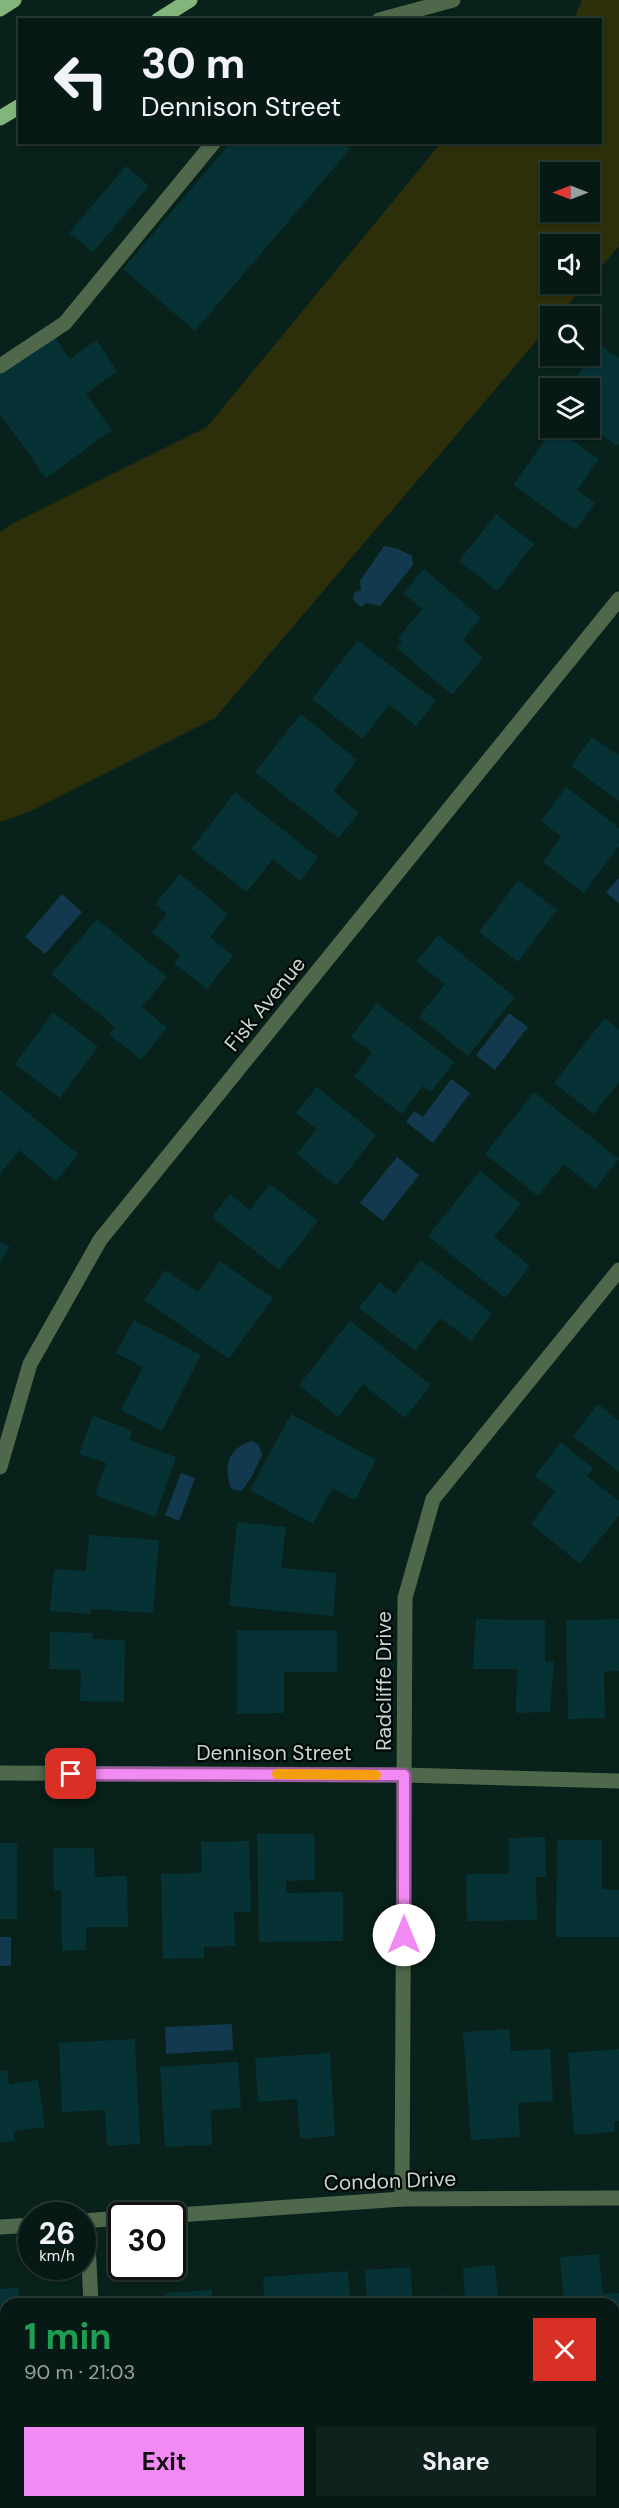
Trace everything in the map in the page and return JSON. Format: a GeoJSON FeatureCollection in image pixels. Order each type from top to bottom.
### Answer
{"type":"FeatureCollection","features":[{"type":"Feature","properties":{"kind":"main road"},"geometry":{"type":"LineString","coordinates":[[0,9],[14,0]]}},
{"type":"Feature","properties":{"kind":"main road"},"geometry":{"type":"LineString","coordinates":[[161,18],[190,0]]}},
{"type":"Feature","properties":{"kind":"main road"},"geometry":{"type":"LineString","coordinates":[[0,118],[18,107]]}},
{"type":"Feature","properties":{"kind":"street"},"geometry":{"type":"LineString","coordinates":[[394,18],[409,16],[453,0]]}},
{"type":"Feature","properties":{"kind":"street"},"geometry":{"type":"LineString","coordinates":[[0,366],[65,323],[212,144]]}},
{"type":"Feature","properties":{"kind":"street","name":"Fisk Avenue"},"geometry":{"type":"LineString","coordinates":[[0,1467],[30,1364],[100,1240],[619,599]]}},
{"type":"Feature","properties":{"kind":"street","name":"Radcliffe Drive"},"geometry":{"type":"LineString","coordinates":[[402,2199],[405,1598],[433,1499],[619,1270]]}},
{"type":"Feature","properties":{"kind":"street","name":"Dennison Street"},"geometry":{"type":"LineString","coordinates":[[0,1773],[404,1775],[619,1781]]}},
{"type":"Feature","properties":{"kind":"street","name":"Condon Drive"},"geometry":{"type":"LineString","coordinates":[[186,2214],[402,2199],[619,2198]]}},
{"type":"Feature","properties":{"kind":"street"},"geometry":{"type":"LineString","coordinates":[[0,2227],[18,2226]]}},
{"type":"Feature","properties":{"kind":"street"},"geometry":{"type":"LineString","coordinates":[[89,2280],[91,2298]]}},
{"type":"Feature","properties":{"kind":"shaded area"},"geometry":{"type":"Polygon","coordinates":[[[582,0],[619,0],[619,246],[600,268],[600,234],[540,234],[540,294],[577,294],[567,306],[540,306],[540,337],[215,718],[31,811],[0,822],[0,532],[207,427],[440,144],[602,144],[602,18],[574,18],[582,0]]]}},
{"type":"Feature","properties":{"kind":"water"},"geometry":{"type":"Polygon","coordinates":[[[384,546],[396,548],[412,556],[413,565],[380,606],[366,603],[361,607],[353,600],[354,593],[361,590],[360,581],[384,546]]]}},
{"type":"Feature","properties":{"kind":"water"},"geometry":{"type":"Polygon","coordinates":[[[619,878],[619,904],[606,892],[619,878]]]}},
{"type":"Feature","properties":{"kind":"water"},"geometry":{"type":"Polygon","coordinates":[[[62,894],[82,912],[45,954],[25,937],[62,894]]]}},
{"type":"Feature","properties":{"kind":"water"},"geometry":{"type":"Polygon","coordinates":[[[509,1013],[528,1027],[495,1070],[476,1055],[509,1013]]]}},
{"type":"Feature","properties":{"kind":"water"},"geometry":{"type":"Polygon","coordinates":[[[451,1079],[470,1093],[433,1143],[406,1122],[414,1111],[423,1117],[451,1079]]]}},
{"type":"Feature","properties":{"kind":"water"},"geometry":{"type":"Polygon","coordinates":[[[397,1157],[419,1175],[383,1221],[360,1203],[397,1157]]]}},
{"type":"Feature","properties":{"kind":"water"},"geometry":{"type":"Polygon","coordinates":[[[252,1441],[259,1445],[262,1455],[242,1491],[231,1489],[228,1473],[230,1459],[237,1448],[252,1441]]]}},
{"type":"Feature","properties":{"kind":"water"},"geometry":{"type":"Polygon","coordinates":[[[181,1473],[195,1478],[179,1521],[165,1515],[181,1473]]]}},
{"type":"Feature","properties":{"kind":"water"},"geometry":{"type":"Polygon","coordinates":[[[0,1937],[11,1937],[11,1966],[0,1966],[0,1937]]]}},
{"type":"Feature","properties":{"kind":"water"},"geometry":{"type":"Polygon","coordinates":[[[232,2024],[233,2050],[166,2054],[165,2027],[232,2024]]]}},
{"type":"Feature","properties":{"kind":"building"},"geometry":{"type":"Polygon","coordinates":[[[229,144],[344,144],[350,149],[195,331],[123,269],[229,144]]]}},
{"type":"Feature","properties":{"kind":"building"},"geometry":{"type":"Polygon","coordinates":[[[126,166],[149,186],[93,252],[69,233],[126,166]]]}},
{"type":"Feature","properties":{"kind":"building"},"geometry":{"type":"Polygon","coordinates":[[[53,335],[70,359],[96,340],[117,371],[86,394],[112,430],[46,478],[0,414],[0,374],[53,335]]]}},
{"type":"Feature","properties":{"kind":"building"},"geometry":{"type":"Polygon","coordinates":[[[600,345],[619,358],[619,443],[617,446],[600,434],[600,378],[576,378],[585,366],[600,366],[600,345]]]}},
{"type":"Feature","properties":{"kind":"building"},"geometry":{"type":"Polygon","coordinates":[[[547,438],[569,438],[599,459],[577,490],[595,503],[576,530],[513,485],[547,438]]]}},
{"type":"Feature","properties":{"kind":"building"},"geometry":{"type":"Polygon","coordinates":[[[496,514],[534,544],[497,591],[459,561],[496,514]]]}},
{"type":"Feature","properties":{"kind":"building"},"geometry":{"type":"Polygon","coordinates":[[[424,569],[481,618],[463,640],[483,658],[452,695],[397,648],[402,642],[398,638],[422,609],[403,593],[424,569]]]}},
{"type":"Feature","properties":{"kind":"building"},"geometry":{"type":"Polygon","coordinates":[[[358,640],[436,701],[416,726],[389,705],[363,739],[312,699],[358,640]]]}},
{"type":"Feature","properties":{"kind":"building"},"geometry":{"type":"Polygon","coordinates":[[[301,714],[357,760],[333,791],[359,813],[338,838],[255,772],[301,714]]]}},
{"type":"Feature","properties":{"kind":"building"},"geometry":{"type":"Polygon","coordinates":[[[592,737],[618,755],[619,753],[619,801],[571,766],[592,737]]]}},
{"type":"Feature","properties":{"kind":"building"},"geometry":{"type":"Polygon","coordinates":[[[566,787],[619,828],[619,846],[584,893],[543,862],[561,837],[541,821],[566,787]]]}},
{"type":"Feature","properties":{"kind":"building"},"geometry":{"type":"Polygon","coordinates":[[[235,792],[318,857],[300,881],[273,859],[247,892],[191,849],[235,792]]]}},
{"type":"Feature","properties":{"kind":"building"},"geometry":{"type":"Polygon","coordinates":[[[180,874],[228,914],[210,937],[233,956],[207,989],[174,963],[180,955],[152,932],[167,914],[155,904],[180,874]]]}},
{"type":"Feature","properties":{"kind":"building"},"geometry":{"type":"Polygon","coordinates":[[[518,880],[557,910],[518,962],[479,932],[518,880]]]}},
{"type":"Feature","properties":{"kind":"building"},"geometry":{"type":"Polygon","coordinates":[[[97,919],[167,977],[142,1007],[167,1028],[141,1060],[109,1034],[115,1027],[51,974],[97,919]]]}},
{"type":"Feature","properties":{"kind":"building"},"geometry":{"type":"Polygon","coordinates":[[[438,935],[515,997],[468,1056],[419,1017],[445,984],[416,962],[438,935]]]}},
{"type":"Feature","properties":{"kind":"building"},"geometry":{"type":"Polygon","coordinates":[[[377,1003],[454,1062],[431,1092],[423,1086],[402,1114],[354,1077],[372,1053],[351,1037],[377,1003]]]}},
{"type":"Feature","properties":{"kind":"building"},"geometry":{"type":"Polygon","coordinates":[[[53,1012],[98,1047],[60,1098],[15,1064],[53,1012]]]}},
{"type":"Feature","properties":{"kind":"building"},"geometry":{"type":"Polygon","coordinates":[[[605,1018],[619,1030],[619,1082],[594,1114],[554,1083],[605,1018]]]}},
{"type":"Feature","properties":{"kind":"building"},"geometry":{"type":"Polygon","coordinates":[[[317,1087],[376,1135],[336,1186],[297,1154],[317,1129],[296,1113],[317,1087]]]}},
{"type":"Feature","properties":{"kind":"building"},"geometry":{"type":"Polygon","coordinates":[[[0,1090],[78,1154],[56,1181],[19,1150],[0,1174],[0,1090]]]}},
{"type":"Feature","properties":{"kind":"building"},"geometry":{"type":"Polygon","coordinates":[[[534,1092],[619,1159],[595,1189],[564,1164],[538,1196],[485,1154],[534,1092]]]}},
{"type":"Feature","properties":{"kind":"building"},"geometry":{"type":"Polygon","coordinates":[[[480,1171],[521,1204],[494,1237],[530,1266],[505,1298],[428,1236],[480,1171]]]}},
{"type":"Feature","properties":{"kind":"building"},"geometry":{"type":"Polygon","coordinates":[[[270,1184],[318,1221],[279,1270],[212,1217],[230,1194],[250,1210],[270,1184]]]}},
{"type":"Feature","properties":{"kind":"building"},"geometry":{"type":"Polygon","coordinates":[[[0,1241],[10,1247],[0,1262],[0,1241]]]}},
{"type":"Feature","properties":{"kind":"building"},"geometry":{"type":"Polygon","coordinates":[[[421,1260],[492,1313],[471,1341],[440,1318],[415,1351],[359,1308],[379,1282],[395,1294],[421,1260]]]}},
{"type":"Feature","properties":{"kind":"building"},"geometry":{"type":"Polygon","coordinates":[[[220,1261],[273,1298],[229,1359],[144,1300],[165,1270],[198,1292],[220,1261]]]}},
{"type":"Feature","properties":{"kind":"building"},"geometry":{"type":"Polygon","coordinates":[[[134,1320],[201,1355],[162,1431],[121,1410],[143,1367],[116,1353],[134,1320]]]}},
{"type":"Feature","properties":{"kind":"building"},"geometry":{"type":"Polygon","coordinates":[[[350,1321],[431,1385],[405,1418],[363,1384],[338,1417],[299,1385],[350,1321]]]}},
{"type":"Feature","properties":{"kind":"building"},"geometry":{"type":"Polygon","coordinates":[[[598,1404],[619,1421],[619,1472],[573,1436],[598,1404]]]}},
{"type":"Feature","properties":{"kind":"building"},"geometry":{"type":"Polygon","coordinates":[[[291,1414],[376,1460],[355,1500],[332,1488],[313,1524],[250,1490],[291,1414]]]}},
{"type":"Feature","properties":{"kind":"building"},"geometry":{"type":"Polygon","coordinates":[[[93,1416],[132,1430],[129,1440],[176,1457],[155,1517],[95,1495],[106,1463],[79,1454],[93,1416]]]}},
{"type":"Feature","properties":{"kind":"building"},"geometry":{"type":"Polygon","coordinates":[[[561,1442],[593,1468],[587,1476],[619,1501],[619,1515],[580,1564],[531,1524],[555,1492],[535,1476],[561,1442]]]}},
{"type":"Feature","properties":{"kind":"building"},"geometry":{"type":"Polygon","coordinates":[[[237,1522],[286,1527],[281,1568],[337,1573],[333,1616],[229,1606],[237,1522]]]}},
{"type":"Feature","properties":{"kind":"building"},"geometry":{"type":"Polygon","coordinates":[[[89,1535],[159,1540],[153,1613],[91,1609],[91,1614],[50,1611],[54,1569],[86,1571],[89,1535]]]}},
{"type":"Feature","properties":{"kind":"building"},"geometry":{"type":"Polygon","coordinates":[[[476,1619],[545,1620],[545,1661],[554,1662],[550,1712],[516,1713],[517,1669],[473,1669],[476,1619]]]}},
{"type":"Feature","properties":{"kind":"building"},"geometry":{"type":"Polygon","coordinates":[[[619,1619],[619,1671],[604,1672],[605,1718],[568,1719],[566,1620],[619,1619]]]}},
{"type":"Feature","properties":{"kind":"building"},"geometry":{"type":"Polygon","coordinates":[[[237,1630],[337,1630],[337,1672],[284,1672],[284,1713],[237,1714],[237,1630]]]}},
{"type":"Feature","properties":{"kind":"building"},"geometry":{"type":"Polygon","coordinates":[[[50,1632],[93,1633],[93,1639],[125,1640],[124,1702],[80,1701],[81,1670],[49,1669],[50,1632]]]}},
{"type":"Feature","properties":{"kind":"building"},"geometry":{"type":"Polygon","coordinates":[[[257,1834],[314,1834],[315,1880],[286,1881],[286,1893],[343,1892],[343,1941],[259,1942],[257,1834]]]}},
{"type":"Feature","properties":{"kind":"building"},"geometry":{"type":"Polygon","coordinates":[[[545,1837],[546,1877],[536,1877],[537,1920],[467,1921],[466,1874],[509,1874],[509,1838],[545,1837]]]}},
{"type":"Feature","properties":{"kind":"building"},"geometry":{"type":"Polygon","coordinates":[[[557,1840],[602,1840],[602,1889],[619,1890],[619,1937],[556,1937],[557,1840]]]}},
{"type":"Feature","properties":{"kind":"building"},"geometry":{"type":"Polygon","coordinates":[[[249,1841],[251,1912],[234,1912],[235,1946],[204,1947],[204,1958],[163,1959],[161,1874],[202,1873],[201,1842],[249,1841]]]}},
{"type":"Feature","properties":{"kind":"building"},"geometry":{"type":"Polygon","coordinates":[[[0,1843],[17,1843],[17,1919],[0,1919],[0,1843]]]}},
{"type":"Feature","properties":{"kind":"building"},"geometry":{"type":"Polygon","coordinates":[[[53,1848],[94,1848],[95,1877],[127,1876],[128,1927],[86,1927],[86,1950],[62,1951],[61,1890],[54,1890],[53,1848]]]}},
{"type":"Feature","properties":{"kind":"building"},"geometry":{"type":"Polygon","coordinates":[[[509,2029],[511,2051],[550,2049],[553,2101],[518,2103],[520,2137],[471,2140],[463,2032],[509,2029]]]}},
{"type":"Feature","properties":{"kind":"building"},"geometry":{"type":"Polygon","coordinates":[[[135,2039],[140,2144],[107,2146],[105,2110],[62,2112],[59,2043],[135,2039]]]}},
{"type":"Feature","properties":{"kind":"building"},"geometry":{"type":"Polygon","coordinates":[[[619,2049],[619,2121],[614,2122],[615,2132],[574,2135],[568,2053],[619,2049]]]}},
{"type":"Feature","properties":{"kind":"building"},"geometry":{"type":"Polygon","coordinates":[[[330,2053],[335,2136],[300,2139],[297,2099],[258,2102],[255,2058],[330,2053]]]}},
{"type":"Feature","properties":{"kind":"building"},"geometry":{"type":"Polygon","coordinates":[[[238,2062],[241,2108],[211,2110],[212,2145],[165,2147],[160,2067],[238,2062]]]}},
{"type":"Feature","properties":{"kind":"building"},"geometry":{"type":"Polygon","coordinates":[[[7,2070],[9,2084],[38,2080],[45,2127],[14,2131],[15,2141],[0,2143],[0,2071],[7,2070]]]}},
{"type":"Feature","properties":{"kind":"building"},"geometry":{"type":"Polygon","coordinates":[[[599,2254],[603,2294],[619,2293],[619,2298],[563,2298],[560,2257],[599,2254]]]}},
{"type":"Feature","properties":{"kind":"building"},"geometry":{"type":"Polygon","coordinates":[[[495,2265],[498,2298],[465,2298],[463,2268],[495,2265]]]}},
{"type":"Feature","properties":{"kind":"building"},"geometry":{"type":"Polygon","coordinates":[[[411,2267],[412,2297],[445,2295],[445,2298],[367,2298],[365,2270],[411,2267]]]}},
{"type":"Feature","properties":{"kind":"building"},"geometry":{"type":"Polygon","coordinates":[[[348,2271],[350,2298],[265,2298],[263,2277],[348,2271]]]}},
{"type":"Feature","properties":{"kind":"building"},"geometry":{"type":"Polygon","coordinates":[[[18,2288],[19,2298],[0,2298],[0,2289],[18,2288]]]}},
{"type":"Feature","properties":{"kind":"building"},"geometry":{"type":"Polygon","coordinates":[[[212,2290],[212,2298],[164,2298],[164,2293],[212,2290]]]}},
{"type":"Feature","properties":{"kind":"slow traffic"},"geometry":{"type":"LineString","coordinates":[[277,1774],[376,1775]]}},
{"type":"Feature","properties":{"kind":"route"},"geometry":{"type":"LineString","coordinates":[[71,1774],[404,1775],[404,1935]]}}]}
